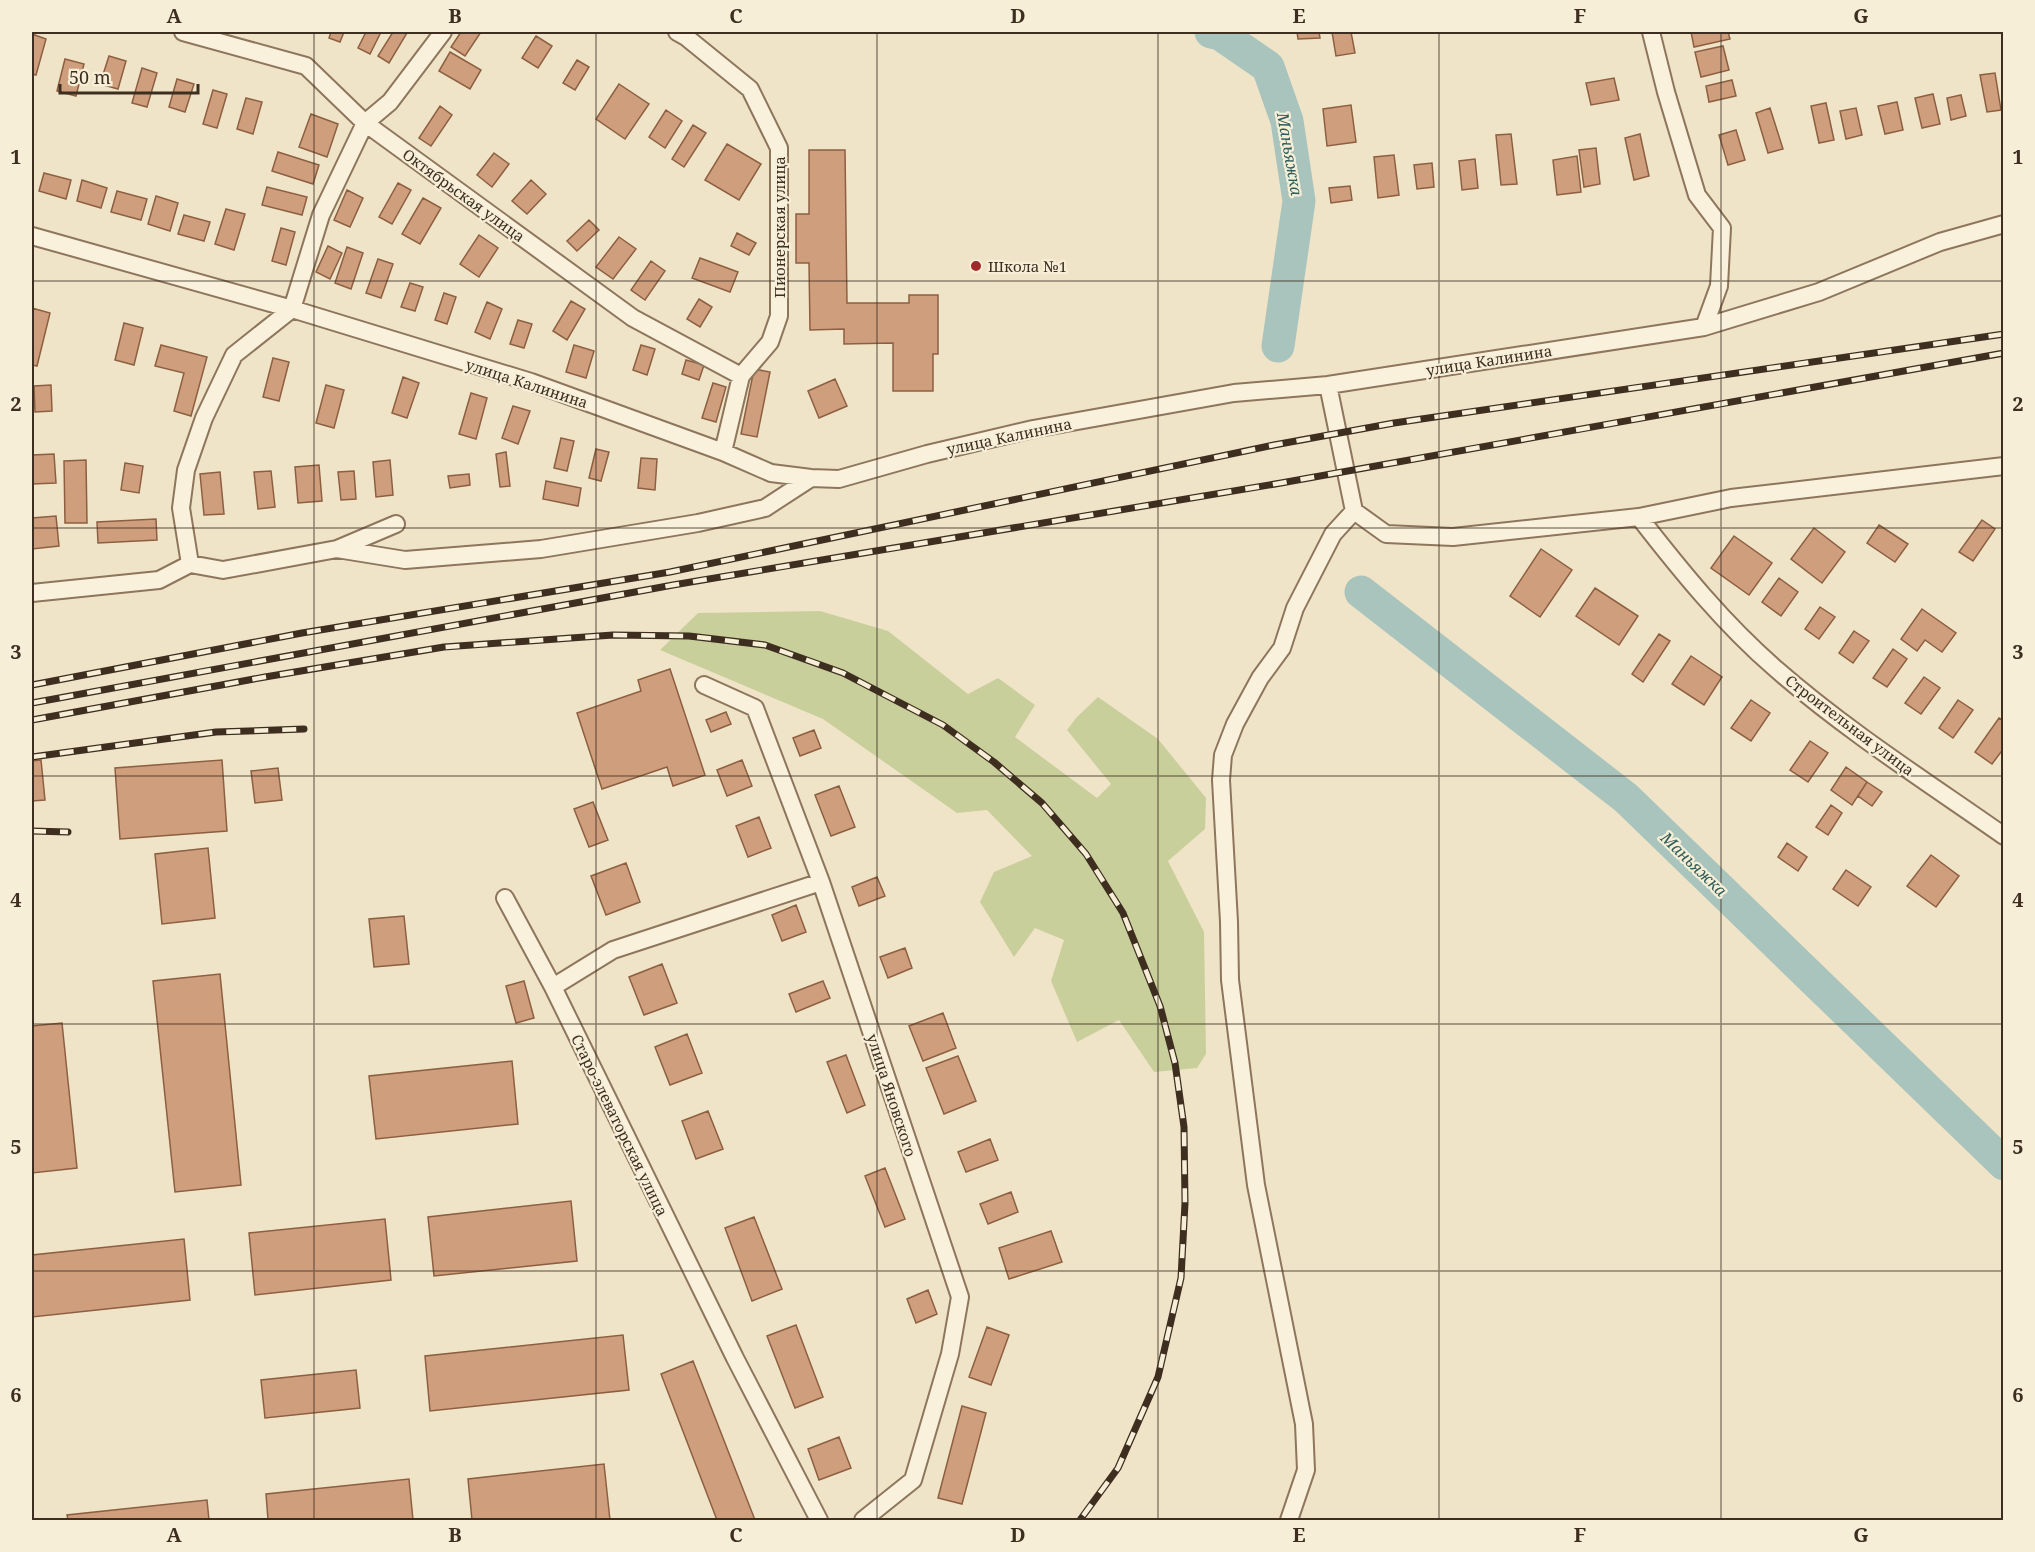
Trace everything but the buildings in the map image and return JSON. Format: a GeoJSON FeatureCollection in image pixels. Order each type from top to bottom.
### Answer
{"type":"FeatureCollection","features":[{"type":"Feature","properties":{"kind":"street","name":"Октябрьская улица"},"geometry":{"type":"LineString","coordinates":[[183,32],[306,66],[365,123],[633,318],[741,376]]}},
{"type":"Feature","properties":{"kind":"street"},"geometry":{"type":"LineString","coordinates":[[190,564],[181,508],[186,470],[204,418],[234,355],[292,309],[321,215],[365,123],[390,102],[443,32]]}},
{"type":"Feature","properties":{"kind":"street","name":"Пионерская улица"},"geometry":{"type":"LineString","coordinates":[[676,32],[686,37],[750,88],[779,148],[779,316],[770,342],[741,376],[723,452]]}},
{"type":"Feature","properties":{"kind":"street"},"geometry":{"type":"LineString","coordinates":[[1651,32],[1666,92],[1697,195],[1722,228],[1719,286],[1704,327]]}},
{"type":"Feature","properties":{"kind":"street","name":"улица Калинина"},"geometry":{"type":"LineString","coordinates":[[32,236],[292,309],[531,382],[723,452],[771,473],[839,479],[927,454],[1022,431],[1234,393],[1328,385],[1704,327],[1819,292],[1940,242],[2004,224]]}},
{"type":"Feature","properties":{"kind":"street"},"geometry":{"type":"LineString","coordinates":[[1328,385],[1354,511],[1386,534],[1453,537],[1639,517],[1731,498],[2004,466]]}},
{"type":"Feature","properties":{"kind":"street"},"geometry":{"type":"LineString","coordinates":[[337,549],[405,560],[541,549],[698,523],[765,507],[811,478]]}},
{"type":"Feature","properties":{"kind":"street"},"geometry":{"type":"LineString","coordinates":[[1289,1521],[1306,1470],[1304,1424],[1256,1185],[1230,980],[1221,780],[1223,755],[1235,724],[1260,678],[1282,648],[1295,609],[1333,534],[1354,511]]}},
{"type":"Feature","properties":{"kind":"street","name":"Строительная улица"},"geometry":{"type":"LineString","coordinates":[[1639,517],[1674,563],[1729,624],[1775,669],[1832,716],[2004,836]]}},
{"type":"Feature","properties":{"kind":"street"},"geometry":{"type":"LineString","coordinates":[[32,593],[159,580],[190,564],[223,570],[337,549],[396,524]]}},
{"type":"Feature","properties":{"kind":"street","name":"улица Яновского"},"geometry":{"type":"LineString","coordinates":[[704,685],[756,708],[821,882],[960,1297],[950,1354],[914,1480],[864,1521]]}},
{"type":"Feature","properties":{"kind":"street"},"geometry":{"type":"LineString","coordinates":[[553,987],[613,950],[821,882]]}},
{"type":"Feature","properties":{"kind":"street","name":"Старо-элеваторская улица"},"geometry":{"type":"LineString","coordinates":[[505,898],[553,987],[735,1358],[819,1521]]}},
{"type":"Feature","properties":{"kind":"green space"},"geometry":{"type":"Polygon","coordinates":[[[820,611],[888,631],[968,694],[998,678],[1035,705],[1015,737],[1097,798],[1111,784],[1067,730],[1076,718],[1098,697],[1158,739],[1206,798],[1205,829],[1168,861],[1204,932],[1206,1054],[1197,1068],[1154,1072],[1119,1020],[1077,1042],[1051,981],[1064,940],[1035,928],[1014,957],[980,902],[994,872],[1032,856],[987,810],[957,813],[823,719],[660,650],[698,613],[820,611]]]}},
{"type":"Feature","properties":{"kind":"waterway","name":"Маньяжка"},"geometry":{"type":"LineString","coordinates":[[1211,32],[1220,34],[1268,67],[1287,121],[1299,201],[1278,346]]}},
{"type":"Feature","properties":{"kind":"waterway","name":"Маньяжка"},"geometry":{"type":"LineString","coordinates":[[1361,592],[1626,798],[2004,1164]]}},
{"type":"Feature","properties":{"kind":"railway"},"geometry":{"type":"LineString","coordinates":[[32,685],[302,633],[670,572],[1274,445],[1394,423],[2004,334]]}},
{"type":"Feature","properties":{"kind":"railway"},"geometry":{"type":"LineString","coordinates":[[32,703],[673,585],[1281,483],[2004,353]]}},
{"type":"Feature","properties":{"kind":"railway"},"geometry":{"type":"LineString","coordinates":[[32,720],[444,647],[613,635],[689,636],[765,645],[843,673],[943,725],[994,762],[1042,803],[1086,854],[1123,913],[1160,1006],[1175,1063],[1184,1127],[1185,1203],[1181,1278],[1158,1377],[1118,1468],[1080,1520]]}},
{"type":"Feature","properties":{"kind":"railway"},"geometry":{"type":"LineString","coordinates":[[32,757],[216,732],[304,729]]}},
{"type":"Feature","properties":{"kind":"railway"},"geometry":{"type":"LineString","coordinates":[[32,831],[68,832]]}},
{"type":"Feature","properties":{"kind":"place","name":"Школа №1"},"geometry":{"type":"Point","coordinates":[976,266]}}]}
